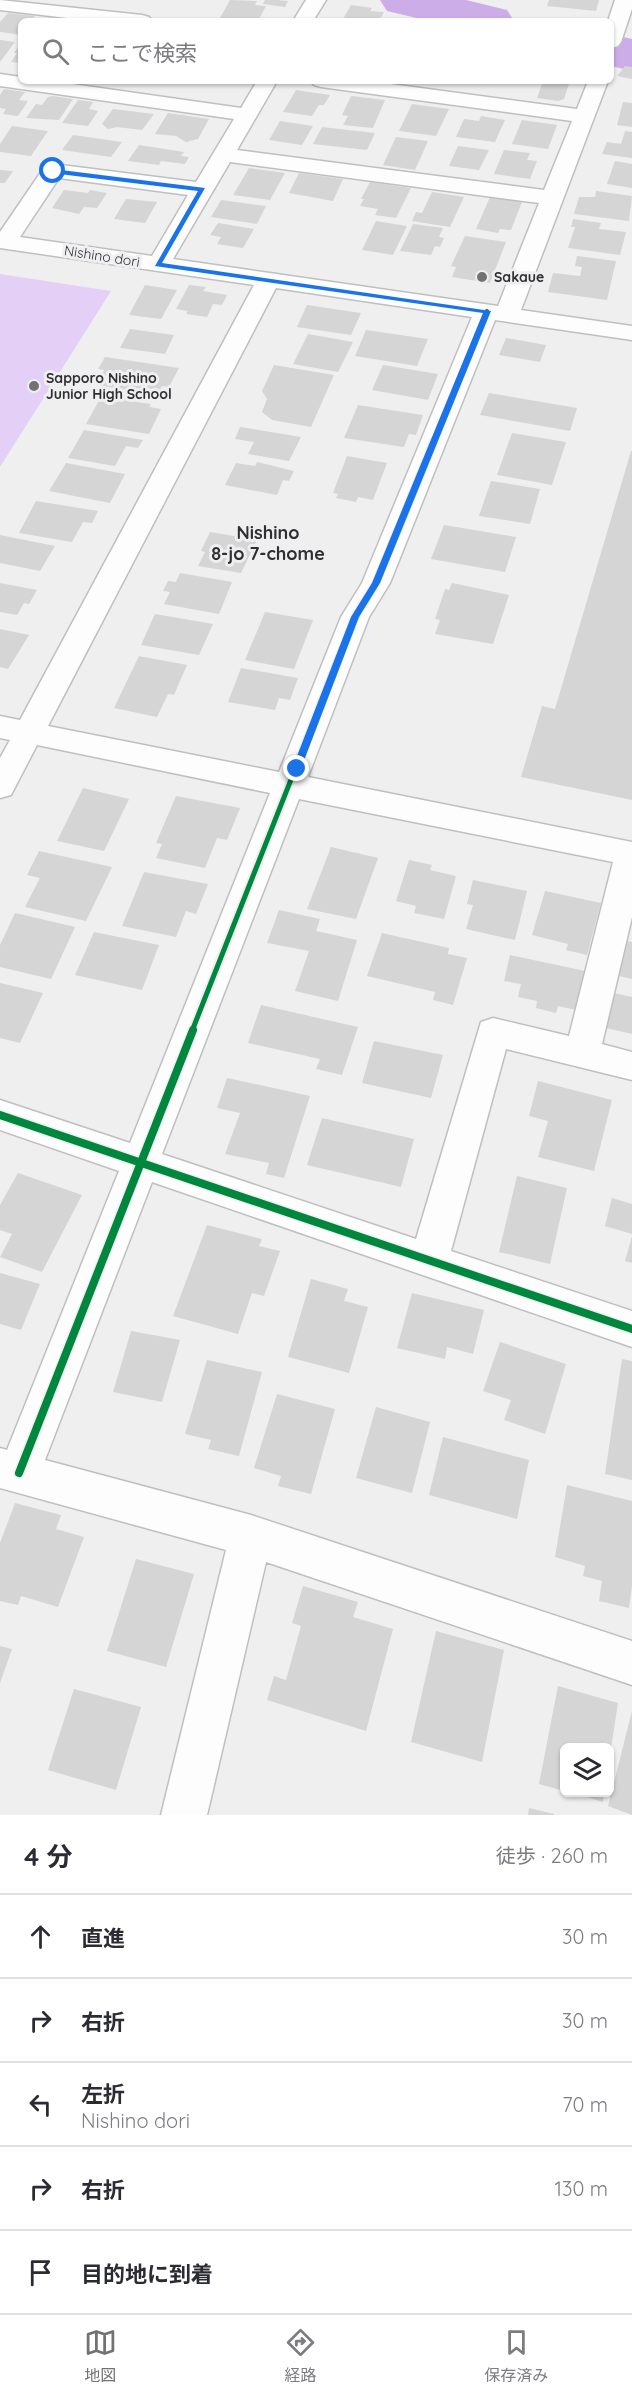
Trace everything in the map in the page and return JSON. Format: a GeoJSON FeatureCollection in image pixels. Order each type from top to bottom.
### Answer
{"type":"FeatureCollection","features":[{"type":"Feature","properties":{"kind":"street"},"geometry":{"type":"LineString","coordinates":[[305,18],[316,0]]}},
{"type":"Feature","properties":{"kind":"street"},"geometry":{"type":"LineString","coordinates":[[614,31],[625,0]]}},
{"type":"Feature","properties":{"kind":"street"},"geometry":{"type":"LineString","coordinates":[[0,4],[117,18]]}},
{"type":"Feature","properties":{"kind":"street"},"geometry":{"type":"LineString","coordinates":[[0,80],[18,83]]}},
{"type":"Feature","properties":{"kind":"street"},"geometry":{"type":"LineString","coordinates":[[28,84],[247,115]]}},
{"type":"Feature","properties":{"kind":"street"},"geometry":{"type":"LineString","coordinates":[[158,265],[265,84]]}},
{"type":"Feature","properties":{"kind":"street"},"geometry":{"type":"LineString","coordinates":[[344,84],[585,116]]}},
{"type":"Feature","properties":{"kind":"street"},"geometry":{"type":"LineString","coordinates":[[597,84],[553,198],[497,313],[376,583],[355,617],[142,1162],[10,1471],[251,1536],[632,1662]]}},
{"type":"Feature","properties":{"kind":"street"},"geometry":{"type":"LineString","coordinates":[[223,155],[553,198]]}},
{"type":"Feature","properties":{"kind":"street"},"geometry":{"type":"LineString","coordinates":[[2,241],[53,171],[202,190]]}},
{"type":"Feature","properties":{"kind":"street","name":"Nishino dori"},"geometry":{"type":"LineString","coordinates":[[2,241],[632,333]]}},
{"type":"Feature","properties":{"kind":"street"},"geometry":{"type":"LineString","coordinates":[[0,787],[14,730],[268,281]]}},
{"type":"Feature","properties":{"kind":"street"},"geometry":{"type":"LineString","coordinates":[[14,730],[632,854],[582,1053]]}},
{"type":"Feature","properties":{"kind":"street"},"geometry":{"type":"LineString","coordinates":[[429,1260],[493,1032],[632,1066]]}},
{"type":"Feature","properties":{"kind":"street"},"geometry":{"type":"LineString","coordinates":[[0,1115],[632,1329]]}},
{"type":"Feature","properties":{"kind":"street"},"geometry":{"type":"LineString","coordinates":[[184,1815],[251,1536]]}},
{"type":"Feature","properties":{"kind":"shaded area","name":"Sapporo Nishino Junior High School"},"geometry":{"type":"Polygon","coordinates":[[[0,274],[111,291],[0,467],[0,274]]]}},
{"type":"Feature","properties":{"kind":"building"},"geometry":{"type":"Polygon","coordinates":[[[230,0],[257,1],[255,5],[266,6],[260,18],[220,18],[230,0]]]}},
{"type":"Feature","properties":{"kind":"building"},"geometry":{"type":"Polygon","coordinates":[[[265,0],[288,1],[285,7],[263,4],[265,0]]]}},
{"type":"Feature","properties":{"kind":"building"},"geometry":{"type":"Polygon","coordinates":[[[549,0],[599,0],[596,11],[547,6],[549,0]]]}},
{"type":"Feature","properties":{"kind":"building"},"geometry":{"type":"Polygon","coordinates":[[[351,5],[372,8],[370,11],[384,12],[381,18],[344,18],[351,5]]]}},
{"type":"Feature","properties":{"kind":"building"},"geometry":{"type":"Polygon","coordinates":[[[8,13],[35,16],[18,18],[18,35],[0,32],[0,22],[8,13]]]}},
{"type":"Feature","properties":{"kind":"building"},"geometry":{"type":"Polygon","coordinates":[[[0,40],[15,42],[0,62],[0,40]]]}},
{"type":"Feature","properties":{"kind":"building"},"geometry":{"type":"Polygon","coordinates":[[[18,47],[18,63],[11,62],[17,53],[14,53],[18,47]]]}},
{"type":"Feature","properties":{"kind":"building"},"geometry":{"type":"Polygon","coordinates":[[[625,66],[632,67],[632,79],[617,76],[625,66]]]}},
{"type":"Feature","properties":{"kind":"building"},"geometry":{"type":"Polygon","coordinates":[[[542,84],[569,84],[564,99],[558,101],[537,98],[542,84]]]}},
{"type":"Feature","properties":{"kind":"building"},"geometry":{"type":"Polygon","coordinates":[[[4,89],[25,92],[19,100],[28,101],[18,116],[3,114],[6,109],[0,108],[0,95],[4,89]]]}},
{"type":"Feature","properties":{"kind":"building"},"geometry":{"type":"Polygon","coordinates":[[[296,90],[330,95],[324,105],[319,105],[312,116],[283,112],[296,90]]]}},
{"type":"Feature","properties":{"kind":"building"},"geometry":{"type":"Polygon","coordinates":[[[351,96],[385,100],[373,128],[343,125],[348,116],[342,115],[351,96]]]}},
{"type":"Feature","properties":{"kind":"building"},"geometry":{"type":"Polygon","coordinates":[[[48,97],[73,99],[59,120],[26,118],[36,104],[42,105],[48,97]]]}},
{"type":"Feature","properties":{"kind":"building"},"geometry":{"type":"Polygon","coordinates":[[[78,100],[93,102],[89,109],[98,111],[88,126],[62,123],[78,100]]]}},
{"type":"Feature","properties":{"kind":"building"},"geometry":{"type":"Polygon","coordinates":[[[623,102],[632,103],[632,127],[617,125],[623,102]]]}},
{"type":"Feature","properties":{"kind":"building"},"geometry":{"type":"Polygon","coordinates":[[[412,104],[449,109],[436,136],[399,131],[412,104]]]}},
{"type":"Feature","properties":{"kind":"building"},"geometry":{"type":"Polygon","coordinates":[[[113,109],[154,114],[142,130],[117,127],[108,129],[102,124],[113,109]]]}},
{"type":"Feature","properties":{"kind":"building"},"geometry":{"type":"Polygon","coordinates":[[[168,113],[209,119],[198,139],[186,142],[176,136],[155,134],[168,113]]]}},
{"type":"Feature","properties":{"kind":"building"},"geometry":{"type":"Polygon","coordinates":[[[481,116],[505,120],[495,142],[456,137],[464,119],[479,121],[481,116]]]}},
{"type":"Feature","properties":{"kind":"building"},"geometry":{"type":"Polygon","coordinates":[[[522,120],[557,125],[548,149],[512,144],[522,120]]]}},
{"type":"Feature","properties":{"kind":"building"},"geometry":{"type":"Polygon","coordinates":[[[280,121],[313,126],[302,145],[269,140],[280,121]]]}},
{"type":"Feature","properties":{"kind":"building"},"geometry":{"type":"Polygon","coordinates":[[[12,126],[48,131],[31,156],[0,152],[0,144],[12,126]]]}},
{"type":"Feature","properties":{"kind":"building"},"geometry":{"type":"Polygon","coordinates":[[[322,127],[375,133],[367,150],[313,144],[322,127]]]}},
{"type":"Feature","properties":{"kind":"building"},"geometry":{"type":"Polygon","coordinates":[[[625,131],[632,132],[632,158],[602,154],[607,142],[621,144],[625,131]]]}},
{"type":"Feature","properties":{"kind":"building"},"geometry":{"type":"Polygon","coordinates":[[[73,135],[122,142],[111,157],[62,150],[73,135]]]}},
{"type":"Feature","properties":{"kind":"building"},"geometry":{"type":"Polygon","coordinates":[[[396,137],[428,141],[415,170],[383,165],[396,137]]]}},
{"type":"Feature","properties":{"kind":"building"},"geometry":{"type":"Polygon","coordinates":[[[139,145],[184,152],[181,156],[189,157],[185,164],[161,161],[159,165],[128,161],[139,145]]]}},
{"type":"Feature","properties":{"kind":"building"},"geometry":{"type":"Polygon","coordinates":[[[458,146],[489,150],[479,170],[449,166],[458,146]]]}},
{"type":"Feature","properties":{"kind":"building"},"geometry":{"type":"Polygon","coordinates":[[[504,150],[530,153],[527,160],[537,161],[530,179],[494,174],[504,150]]]}},
{"type":"Feature","properties":{"kind":"building"},"geometry":{"type":"Polygon","coordinates":[[[615,161],[632,164],[632,188],[607,184],[615,161]]]}},
{"type":"Feature","properties":{"kind":"building"},"geometry":{"type":"Polygon","coordinates":[[[249,168],[285,173],[270,200],[233,195],[249,168]]]}},
{"type":"Feature","properties":{"kind":"building"},"geometry":{"type":"Polygon","coordinates":[[[0,170],[13,171],[5,183],[0,183],[0,170]]]}},
{"type":"Feature","properties":{"kind":"building"},"geometry":{"type":"Polygon","coordinates":[[[299,173],[343,179],[333,201],[289,193],[299,173]]]}},
{"type":"Feature","properties":{"kind":"building"},"geometry":{"type":"Polygon","coordinates":[[[370,182],[411,188],[396,218],[375,215],[378,209],[360,206],[370,182]]]}},
{"type":"Feature","properties":{"kind":"building"},"geometry":{"type":"Polygon","coordinates":[[[64,190],[88,193],[90,190],[107,193],[97,208],[84,207],[79,214],[52,208],[64,190]]]}},
{"type":"Feature","properties":{"kind":"building"},"geometry":{"type":"Polygon","coordinates":[[[596,191],[632,196],[629,221],[574,214],[579,197],[595,197],[596,191]]]}},
{"type":"Feature","properties":{"kind":"building"},"geometry":{"type":"Polygon","coordinates":[[[432,192],[464,197],[450,227],[412,221],[416,212],[422,213],[432,192]]]}},
{"type":"Feature","properties":{"kind":"building"},"geometry":{"type":"Polygon","coordinates":[[[490,197],[522,202],[511,230],[500,229],[498,233],[476,229],[490,197]]]}},
{"type":"Feature","properties":{"kind":"building"},"geometry":{"type":"Polygon","coordinates":[[[126,199],[157,202],[145,223],[114,219],[126,199]]]}},
{"type":"Feature","properties":{"kind":"building"},"geometry":{"type":"Polygon","coordinates":[[[221,200],[266,206],[257,224],[211,217],[221,200]]]}},
{"type":"Feature","properties":{"kind":"building"},"geometry":{"type":"Polygon","coordinates":[[[573,219],[601,223],[599,229],[626,232],[620,255],[568,248],[575,227],[571,227],[573,219]]]}},
{"type":"Feature","properties":{"kind":"building"},"geometry":{"type":"Polygon","coordinates":[[[376,221],[407,226],[393,255],[362,250],[376,221]]]}},
{"type":"Feature","properties":{"kind":"building"},"geometry":{"type":"Polygon","coordinates":[[[218,223],[254,229],[243,248],[217,244],[221,237],[210,235],[218,223]]]}},
{"type":"Feature","properties":{"kind":"building"},"geometry":{"type":"Polygon","coordinates":[[[413,224],[443,228],[439,237],[444,238],[440,247],[435,246],[431,255],[400,251],[413,224]]]}},
{"type":"Feature","properties":{"kind":"building"},"geometry":{"type":"Polygon","coordinates":[[[465,236],[506,242],[490,283],[452,277],[456,267],[451,266],[465,236]]]}},
{"type":"Feature","properties":{"kind":"building"},"geometry":{"type":"Polygon","coordinates":[[[577,256],[616,261],[607,300],[548,292],[553,273],[580,276],[582,267],[575,266],[577,256]]]}},
{"type":"Feature","properties":{"kind":"building"},"geometry":{"type":"Polygon","coordinates":[[[145,285],[177,290],[161,319],[129,315],[145,285]]]}},
{"type":"Feature","properties":{"kind":"building"},"geometry":{"type":"Polygon","coordinates":[[[189,285],[206,287],[203,291],[227,295],[222,305],[213,304],[207,317],[186,314],[188,311],[176,309],[189,285]]]}},
{"type":"Feature","properties":{"kind":"building"},"geometry":{"type":"Polygon","coordinates":[[[307,305],[361,313],[351,335],[297,327],[307,305]]]}},
{"type":"Feature","properties":{"kind":"building"},"geometry":{"type":"Polygon","coordinates":[[[130,329],[174,335],[165,354],[120,348],[130,329]]]}},
{"type":"Feature","properties":{"kind":"building"},"geometry":{"type":"Polygon","coordinates":[[[366,330],[428,339],[417,366],[355,356],[366,330]]]}},
{"type":"Feature","properties":{"kind":"building"},"geometry":{"type":"Polygon","coordinates":[[[308,334],[353,342],[338,372],[293,364],[308,334]]]}},
{"type":"Feature","properties":{"kind":"building"},"geometry":{"type":"Polygon","coordinates":[[[506,338],[546,345],[540,362],[499,355],[506,338]]]}},
{"type":"Feature","properties":{"kind":"building"},"geometry":{"type":"Polygon","coordinates":[[[105,357],[179,368],[169,387],[162,386],[157,395],[96,385],[104,370],[98,369],[105,357]]]}},
{"type":"Feature","properties":{"kind":"building"},"geometry":{"type":"Polygon","coordinates":[[[274,365],[334,375],[311,427],[272,420],[262,412],[267,399],[262,391],[274,365]]]}},
{"type":"Feature","properties":{"kind":"building"},"geometry":{"type":"Polygon","coordinates":[[[383,365],[438,374],[428,400],[372,390],[383,365]]]}},
{"type":"Feature","properties":{"kind":"building"},"geometry":{"type":"Polygon","coordinates":[[[489,393],[577,408],[570,431],[480,415],[489,393]]]}},
{"type":"Feature","properties":{"kind":"building"},"geometry":{"type":"Polygon","coordinates":[[[101,397],[151,404],[149,407],[161,409],[149,434],[86,424],[101,397]]]}},
{"type":"Feature","properties":{"kind":"building"},"geometry":{"type":"Polygon","coordinates":[[[358,405],[423,415],[416,435],[409,434],[404,447],[344,438],[358,405]]]}},
{"type":"Feature","properties":{"kind":"building"},"geometry":{"type":"Polygon","coordinates":[[[240,427],[301,437],[289,461],[248,454],[254,442],[235,439],[240,427]]]}},
{"type":"Feature","properties":{"kind":"building"},"geometry":{"type":"Polygon","coordinates":[[[84,430],[143,440],[138,448],[126,446],[115,466],[68,458],[84,430]]]}},
{"type":"Feature","properties":{"kind":"building"},"geometry":{"type":"Polygon","coordinates":[[[512,433],[566,442],[552,485],[497,475],[512,433]]]}},
{"type":"Feature","properties":{"kind":"building"},"geometry":{"type":"Polygon","coordinates":[[[631,451],[632,800],[521,777],[542,706],[555,709],[631,451]]]}},
{"type":"Feature","properties":{"kind":"building"},"geometry":{"type":"Polygon","coordinates":[[[347,456],[387,463],[373,500],[358,497],[356,502],[336,498],[338,494],[333,493],[347,456]]]}},
{"type":"Feature","properties":{"kind":"building"},"geometry":{"type":"Polygon","coordinates":[[[257,462],[294,471],[289,481],[283,480],[277,495],[225,485],[236,463],[255,466],[257,462]]]}},
{"type":"Feature","properties":{"kind":"building"},"geometry":{"type":"Polygon","coordinates":[[[66,463],[125,474],[110,503],[49,491],[66,463]]]}},
{"type":"Feature","properties":{"kind":"building"},"geometry":{"type":"Polygon","coordinates":[[[491,481],[540,489],[530,524],[479,516],[491,481]]]}},
{"type":"Feature","properties":{"kind":"building"},"geometry":{"type":"Polygon","coordinates":[[[36,501],[98,511],[92,523],[83,522],[72,542],[19,533],[36,501]]]}},
{"type":"Feature","properties":{"kind":"building"},"geometry":{"type":"Polygon","coordinates":[[[444,525],[516,537],[505,572],[431,559],[444,525]]]}},
{"type":"Feature","properties":{"kind":"building"},"geometry":{"type":"Polygon","coordinates":[[[210,532],[257,540],[241,573],[198,566],[205,552],[201,551],[210,532]]]}},
{"type":"Feature","properties":{"kind":"building"},"geometry":{"type":"Polygon","coordinates":[[[0,535],[55,546],[40,571],[0,563],[0,535]]]}},
{"type":"Feature","properties":{"kind":"building"},"geometry":{"type":"Polygon","coordinates":[[[180,573],[232,582],[219,614],[164,604],[170,592],[163,591],[168,581],[176,582],[180,573]]]}},
{"type":"Feature","properties":{"kind":"building"},"geometry":{"type":"Polygon","coordinates":[[[0,583],[37,590],[29,604],[24,603],[17,615],[0,612],[0,583]]]}},
{"type":"Feature","properties":{"kind":"building"},"geometry":{"type":"Polygon","coordinates":[[[452,583],[509,595],[493,644],[435,634],[440,620],[435,619],[445,589],[449,590],[452,583]]]}},
{"type":"Feature","properties":{"kind":"building"},"geometry":{"type":"Polygon","coordinates":[[[265,612],[313,620],[294,669],[245,660],[265,612]]]}},
{"type":"Feature","properties":{"kind":"building"},"geometry":{"type":"Polygon","coordinates":[[[155,614],[213,624],[199,655],[141,645],[155,614]]]}},
{"type":"Feature","properties":{"kind":"building"},"geometry":{"type":"Polygon","coordinates":[[[0,629],[29,635],[8,669],[0,667],[0,629]]]}},
{"type":"Feature","properties":{"kind":"building"},"geometry":{"type":"Polygon","coordinates":[[[139,656],[187,665],[174,695],[168,694],[157,717],[114,708],[139,656]]]}},
{"type":"Feature","properties":{"kind":"building"},"geometry":{"type":"Polygon","coordinates":[[[241,668],[298,678],[290,700],[279,698],[275,710],[228,702],[241,668]]]}},
{"type":"Feature","properties":{"kind":"building"},"geometry":{"type":"Polygon","coordinates":[[[83,788],[129,799],[104,851],[57,841],[83,788]]]}},
{"type":"Feature","properties":{"kind":"building"},"geometry":{"type":"Polygon","coordinates":[[[176,796],[240,808],[227,840],[217,838],[205,868],[156,858],[162,844],[156,843],[176,796]]]}},
{"type":"Feature","properties":{"kind":"building"},"geometry":{"type":"Polygon","coordinates":[[[331,847],[378,858],[356,919],[307,909],[331,847]]]}},
{"type":"Feature","properties":{"kind":"building"},"geometry":{"type":"Polygon","coordinates":[[[39,851],[112,867],[86,921],[25,907],[40,878],[27,875],[39,851]]]}},
{"type":"Feature","properties":{"kind":"building"},"geometry":{"type":"Polygon","coordinates":[[[409,860],[432,865],[430,870],[456,876],[444,919],[414,913],[416,906],[396,901],[409,860]]]}},
{"type":"Feature","properties":{"kind":"building"},"geometry":{"type":"Polygon","coordinates":[[[144,872],[208,884],[196,914],[186,911],[176,937],[122,926],[144,872]]]}},
{"type":"Feature","properties":{"kind":"building"},"geometry":{"type":"Polygon","coordinates":[[[473,880],[527,891],[515,940],[466,929],[473,905],[467,904],[473,880]]]}},
{"type":"Feature","properties":{"kind":"building"},"geometry":{"type":"Polygon","coordinates":[[[545,891],[601,903],[587,955],[566,950],[568,944],[532,935],[545,891]]]}},
{"type":"Feature","properties":{"kind":"building"},"geometry":{"type":"Polygon","coordinates":[[[279,910],[320,919],[316,931],[357,940],[338,1001],[295,991],[309,951],[267,943],[279,910]]]}},
{"type":"Feature","properties":{"kind":"building"},"geometry":{"type":"Polygon","coordinates":[[[15,913],[75,927],[51,979],[0,967],[0,945],[15,913]]]}},
{"type":"Feature","properties":{"kind":"building"},"geometry":{"type":"Polygon","coordinates":[[[94,932],[159,945],[142,990],[75,975],[94,932]]]}},
{"type":"Feature","properties":{"kind":"building"},"geometry":{"type":"Polygon","coordinates":[[[382,933],[449,948],[448,954],[467,958],[453,1005],[433,1000],[435,992],[367,976],[382,933]]]}},
{"type":"Feature","properties":{"kind":"building"},"geometry":{"type":"Polygon","coordinates":[[[623,940],[632,942],[632,979],[615,975],[623,940]]]}},
{"type":"Feature","properties":{"kind":"building"},"geometry":{"type":"Polygon","coordinates":[[[510,955],[585,971],[576,1010],[558,1006],[556,1013],[536,1008],[537,1001],[518,997],[521,984],[504,981],[510,955]]]}},
{"type":"Feature","properties":{"kind":"building"},"geometry":{"type":"Polygon","coordinates":[[[0,983],[43,993],[20,1043],[0,1038],[0,983]]]}},
{"type":"Feature","properties":{"kind":"building"},"geometry":{"type":"Polygon","coordinates":[[[609,992],[632,997],[632,1034],[602,1027],[609,992]]]}},
{"type":"Feature","properties":{"kind":"building"},"geometry":{"type":"Polygon","coordinates":[[[261,1005],[358,1027],[342,1075],[316,1069],[320,1059],[248,1043],[261,1005]]]}},
{"type":"Feature","properties":{"kind":"building"},"geometry":{"type":"Polygon","coordinates":[[[374,1041],[443,1055],[431,1098],[362,1083],[374,1041]]]}},
{"type":"Feature","properties":{"kind":"building"},"geometry":{"type":"Polygon","coordinates":[[[227,1078],[310,1096],[284,1178],[266,1174],[269,1163],[225,1154],[240,1113],[217,1108],[227,1078]]]}},
{"type":"Feature","properties":{"kind":"building"},"geometry":{"type":"Polygon","coordinates":[[[538,1081],[612,1100],[594,1171],[538,1157],[548,1121],[529,1116],[538,1081]]]}},
{"type":"Feature","properties":{"kind":"building"},"geometry":{"type":"Polygon","coordinates":[[[322,1118],[414,1139],[401,1187],[307,1165],[322,1118]]]}},
{"type":"Feature","properties":{"kind":"building"},"geometry":{"type":"Polygon","coordinates":[[[18,1173],[82,1195],[42,1272],[0,1257],[12,1234],[0,1230],[0,1205],[18,1173]]]}},
{"type":"Feature","properties":{"kind":"building"},"geometry":{"type":"Polygon","coordinates":[[[517,1176],[567,1188],[550,1264],[499,1252],[517,1176]]]}},
{"type":"Feature","properties":{"kind":"building"},"geometry":{"type":"Polygon","coordinates":[[[612,1198],[632,1204],[632,1234],[605,1226],[612,1198]]]}},
{"type":"Feature","properties":{"kind":"building"},"geometry":{"type":"Polygon","coordinates":[[[207,1225],[262,1239],[259,1246],[280,1251],[264,1296],[252,1293],[238,1334],[173,1316],[207,1225]]]}},
{"type":"Feature","properties":{"kind":"building"},"geometry":{"type":"Polygon","coordinates":[[[632,1236],[632,1263],[625,1261],[632,1236]]]}},
{"type":"Feature","properties":{"kind":"building"},"geometry":{"type":"Polygon","coordinates":[[[0,1273],[40,1284],[21,1330],[0,1324],[0,1273]]]}},
{"type":"Feature","properties":{"kind":"building"},"geometry":{"type":"Polygon","coordinates":[[[311,1279],[348,1289],[344,1301],[368,1307],[349,1373],[288,1357],[311,1279]]]}},
{"type":"Feature","properties":{"kind":"building"},"geometry":{"type":"Polygon","coordinates":[[[412,1293],[484,1310],[473,1354],[447,1347],[445,1359],[397,1348],[412,1293]]]}},
{"type":"Feature","properties":{"kind":"building"},"geometry":{"type":"Polygon","coordinates":[[[131,1331],[180,1340],[162,1402],[113,1392],[131,1331]]]}},
{"type":"Feature","properties":{"kind":"building"},"geometry":{"type":"Polygon","coordinates":[[[500,1342],[566,1364],[545,1434],[504,1420],[511,1400],[483,1391],[500,1342]]]}},
{"type":"Feature","properties":{"kind":"building"},"geometry":{"type":"Polygon","coordinates":[[[622,1359],[632,1361],[632,1480],[605,1474],[622,1359]]]}},
{"type":"Feature","properties":{"kind":"building"},"geometry":{"type":"Polygon","coordinates":[[[207,1360],[262,1372],[239,1456],[208,1449],[211,1440],[185,1434],[207,1360]]]}},
{"type":"Feature","properties":{"kind":"building"},"geometry":{"type":"Polygon","coordinates":[[[277,1394],[335,1409],[311,1494],[278,1486],[281,1476],[254,1468],[277,1394]]]}},
{"type":"Feature","properties":{"kind":"building"},"geometry":{"type":"Polygon","coordinates":[[[376,1407],[430,1422],[412,1493],[356,1478],[376,1407]]]}},
{"type":"Feature","properties":{"kind":"building"},"geometry":{"type":"Polygon","coordinates":[[[443,1437],[529,1460],[517,1519],[429,1495],[443,1437]]]}},
{"type":"Feature","properties":{"kind":"building"},"geometry":{"type":"Polygon","coordinates":[[[567,1485],[632,1501],[632,1586],[629,1608],[599,1601],[602,1581],[583,1576],[585,1566],[555,1557],[567,1485]]]}},
{"type":"Feature","properties":{"kind":"building"},"geometry":{"type":"Polygon","coordinates":[[[15,1503],[61,1515],[56,1529],[84,1537],[58,1607],[21,1596],[18,1605],[0,1601],[0,1543],[15,1503]]]}},
{"type":"Feature","properties":{"kind":"building"},"geometry":{"type":"Polygon","coordinates":[[[136,1559],[194,1574],[166,1667],[107,1651],[136,1559]]]}},
{"type":"Feature","properties":{"kind":"building"},"geometry":{"type":"Polygon","coordinates":[[[303,1586],[358,1602],[353,1617],[393,1629],[366,1731],[267,1700],[274,1676],[286,1680],[301,1626],[292,1623],[303,1586]]]}},
{"type":"Feature","properties":{"kind":"building"},"geometry":{"type":"Polygon","coordinates":[[[436,1631],[504,1650],[482,1762],[411,1742],[436,1631]]]}},
{"type":"Feature","properties":{"kind":"building"},"geometry":{"type":"Polygon","coordinates":[[[0,1646],[12,1649],[0,1683],[0,1646]]]}},
{"type":"Feature","properties":{"kind":"building"},"geometry":{"type":"Polygon","coordinates":[[[558,1686],[618,1703],[612,1743],[560,1743],[560,1790],[539,1784],[558,1686]]]}},
{"type":"Feature","properties":{"kind":"building"},"geometry":{"type":"Polygon","coordinates":[[[74,1689],[141,1707],[116,1790],[48,1770],[74,1689]]]}},
{"type":"Feature","properties":{"kind":"building"},"geometry":{"type":"Polygon","coordinates":[[[632,1711],[632,1815],[608,1806],[610,1797],[614,1797],[614,1782],[632,1711]]]}},
{"type":"Feature","properties":{"kind":"building"},"geometry":{"type":"Polygon","coordinates":[[[586,1797],[604,1797],[603,1802],[586,1797]]]}},
{"type":"Feature","properties":{"kind":"building"},"geometry":{"type":"Polygon","coordinates":[[[529,1808],[554,1814],[554,1815],[528,1815],[529,1808]]]}},
{"type":"Feature","properties":{"kind":"waterway"},"geometry":{"type":"LineString","coordinates":[[405,0],[477,18]]}},
{"type":"Feature","properties":{"kind":"waterway"},"geometry":{"type":"LineString","coordinates":[[614,51],[632,55]]}},
{"type":"Feature","properties":{"kind":"cycle path"},"geometry":{"type":"LineString","coordinates":[[19,1473],[355,617],[376,583],[487,311]]}},
{"type":"Feature","properties":{"kind":"cycle path"},"geometry":{"type":"LineString","coordinates":[[0,1115],[632,1329]]}},
{"type":"Feature","properties":{"kind":"place","name":"Sakaue"},"geometry":{"type":"Point","coordinates":[482,277]}},
{"type":"Feature","properties":{"kind":"place","name":"Sapporo Nishino Junior High School"},"geometry":{"type":"Point","coordinates":[34,386]}},
{"type":"Feature","properties":{"kind":"district","name":"Nishino 8-jo 7-chome"},"geometry":{"type":"Point","coordinates":[268,543]}},
{"type":"Feature","properties":{"kind":"route"},"geometry":{"type":"LineString","coordinates":[[53,171],[202,190],[158,265],[487,311],[376,583],[355,617],[297,769]]}}]}
